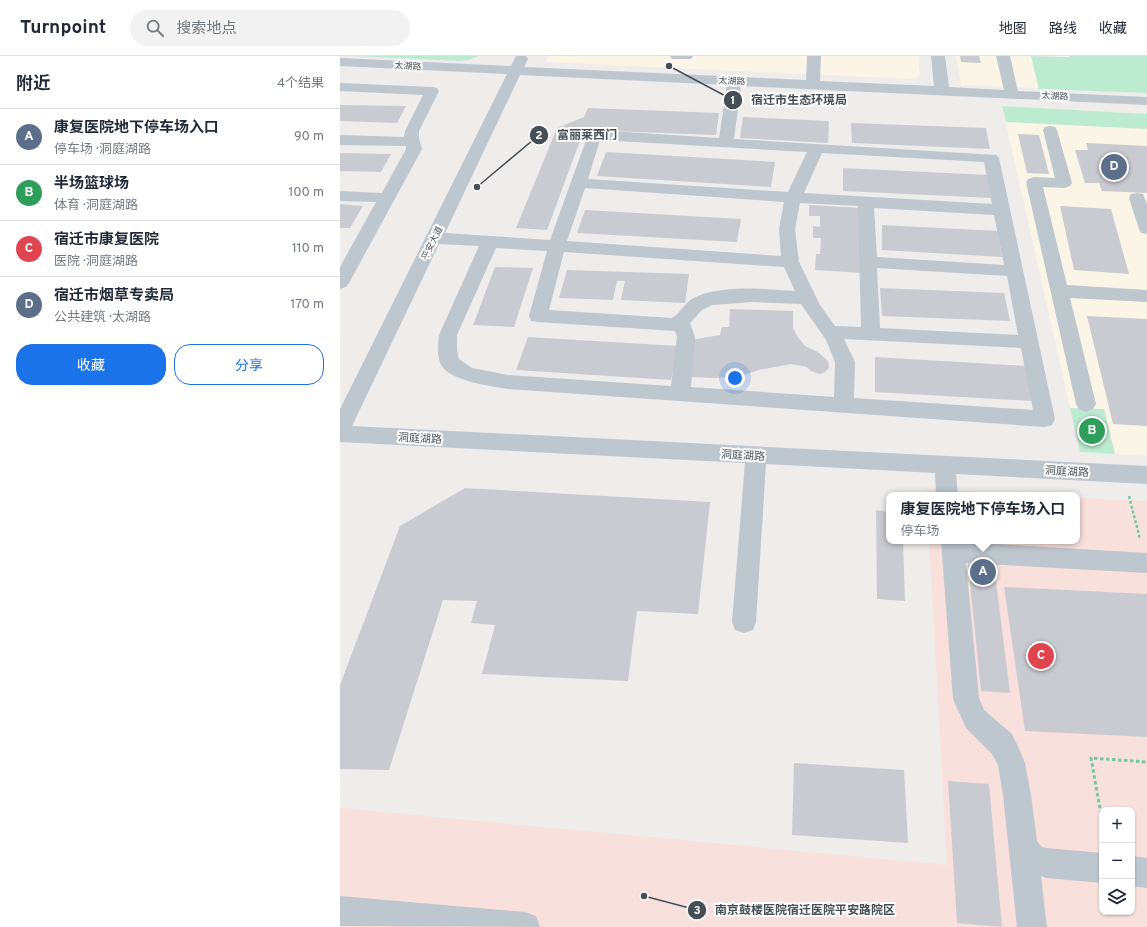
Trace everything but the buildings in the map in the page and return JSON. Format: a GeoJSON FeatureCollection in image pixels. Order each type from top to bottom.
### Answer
{"type":"FeatureCollection","features":[{"type":"Feature","properties":{"kind":"street"},"geometry":{"type":"LineString","coordinates":[[677,56],[686,56]]}},
{"type":"Feature","properties":{"kind":"street"},"geometry":{"type":"LineString","coordinates":[[813,85],[814,56]]}},
{"type":"Feature","properties":{"kind":"street"},"geometry":{"type":"LineString","coordinates":[[938,56],[942,91]]}},
{"type":"Feature","properties":{"kind":"street"},"geometry":{"type":"LineString","coordinates":[[1003,56],[1012,94]]}},
{"type":"Feature","properties":{"kind":"street","name":"太湖路"},"geometry":{"type":"LineString","coordinates":[[340,62],[519,63],[735,81],[1147,101]]}},
{"type":"Feature","properties":{"kind":"street","name":"平安大道"},"geometry":{"type":"LineString","coordinates":[[340,430],[435,238],[519,63]]}},
{"type":"Feature","properties":{"kind":"street"},"geometry":{"type":"LineString","coordinates":[[726,143],[735,81]]}},
{"type":"Feature","properties":{"kind":"street"},"geometry":{"type":"LineString","coordinates":[[340,87],[432,91],[412,131],[411,138],[414,149],[388,198],[348,252],[340,284]]}},
{"type":"Feature","properties":{"kind":"street"},"geometry":{"type":"LineString","coordinates":[[1050,130],[1064,183],[1034,182],[1086,404]]}},
{"type":"Feature","properties":{"kind":"street"},"geometry":{"type":"LineString","coordinates":[[490,242],[448,335],[447,350],[450,363],[467,374],[508,382],[1045,419],[991,158],[594,135],[557,245],[538,316],[674,325],[681,323],[698,303],[710,300],[727,297],[807,298]]}},
{"type":"Feature","properties":{"kind":"street"},"geometry":{"type":"LineString","coordinates":[[340,140],[413,142]]}},
{"type":"Feature","properties":{"kind":"street"},"geometry":{"type":"LineString","coordinates":[[817,148],[794,197],[787,229],[790,262],[812,308],[834,338],[845,362],[844,405]]}},
{"type":"Feature","properties":{"kind":"street"},"geometry":{"type":"LineString","coordinates":[[579,183],[1002,210]]}},
{"type":"Feature","properties":{"kind":"street"},"geometry":{"type":"LineString","coordinates":[[340,196],[388,198]]}},
{"type":"Feature","properties":{"kind":"street"},"geometry":{"type":"LineString","coordinates":[[1137,198],[1147,229]]}},
{"type":"Feature","properties":{"kind":"street"},"geometry":{"type":"LineString","coordinates":[[866,202],[871,334]]}},
{"type":"Feature","properties":{"kind":"street"},"geometry":{"type":"LineString","coordinates":[[435,238],[557,245],[790,262]]}},
{"type":"Feature","properties":{"kind":"street"},"geometry":{"type":"LineString","coordinates":[[868,262],[1014,271]]}},
{"type":"Feature","properties":{"kind":"street"},"geometry":{"type":"LineString","coordinates":[[1060,290],[1147,296]]}},
{"type":"Feature","properties":{"kind":"street"},"geometry":{"type":"LineString","coordinates":[[680,394],[686,337],[681,323]]}},
{"type":"Feature","properties":{"kind":"street"},"geometry":{"type":"LineString","coordinates":[[830,332],[1029,342]]}},
{"type":"Feature","properties":{"kind":"street","name":"洞庭湖路"},"geometry":{"type":"LineString","coordinates":[[340,434],[1147,475]]}},
{"type":"Feature","properties":{"kind":"street"},"geometry":{"type":"LineString","coordinates":[[744,622],[756,455]]}},
{"type":"Feature","properties":{"kind":"street"},"geometry":{"type":"LineString","coordinates":[[944,465],[947,492]]}},
{"type":"Feature","properties":{"kind":"street"},"geometry":{"type":"LineString","coordinates":[[1032,927],[1024,847],[1011,763],[1002,744],[975,719],[966,698],[952,547],[1147,563]]}},
{"type":"Feature","properties":{"kind":"street"},"geometry":{"type":"LineString","coordinates":[[1024,847],[1032,857],[1046,863],[1099,868]]}},
{"type":"Feature","properties":{"kind":"street"},"geometry":{"type":"LineString","coordinates":[[1135,871],[1147,873]]}},
{"type":"Feature","properties":{"kind":"street"},"geometry":{"type":"LineString","coordinates":[[340,911],[525,927]]}},
{"type":"Feature","properties":{"kind":"path"},"geometry":{"type":"LineString","coordinates":[[1124,474],[1147,563]]}},
{"type":"Feature","properties":{"kind":"path"},"geometry":{"type":"LineString","coordinates":[[1100,807],[1091,758],[1147,762]]}},
{"type":"Feature","properties":{"kind":"shaded area"},"geometry":{"type":"Polygon","coordinates":[[[549,56],[918,56],[920,75],[910,79],[546,62],[549,56]]]}},
{"type":"Feature","properties":{"kind":"shaded area"},"geometry":{"type":"Polygon","coordinates":[[[956,56],[1147,56],[1147,93],[961,85],[956,56]]]}},
{"type":"Feature","properties":{"kind":"shaded area"},"geometry":{"type":"Polygon","coordinates":[[[1002,106],[1147,114],[1147,456],[1080,452],[1002,106]]]}},
{"type":"Feature","properties":{"kind":"shaded area"},"geometry":{"type":"Polygon","coordinates":[[[926,489],[979,492],[926,492],[926,489]]]}},
{"type":"Feature","properties":{"kind":"shaded area"},"geometry":{"type":"Polygon","coordinates":[[[1080,498],[1147,501],[1147,927],[340,927],[340,808],[947,865],[929,544],[1080,544],[1080,498]]]}},
{"type":"Feature","properties":{"kind":"green space"},"geometry":{"type":"Polygon","coordinates":[[[353,56],[479,56],[468,60],[459,61],[353,56]]]}},
{"type":"Feature","properties":{"kind":"green space"},"geometry":{"type":"Polygon","coordinates":[[[1031,56],[1147,56],[1147,93],[1039,89],[1031,56]]]}},
{"type":"Feature","properties":{"kind":"green space"},"geometry":{"type":"Polygon","coordinates":[[[1002,106],[1147,114],[1147,129],[1006,122],[1002,106]]]}},
{"type":"Feature","properties":{"kind":"green space"},"geometry":{"type":"Polygon","coordinates":[[[1070,408],[1104,409],[1115,454],[1080,452],[1070,408]]]}},
{"type":"Feature","properties":{"kind":"place","name":"宿迁市生态环境局"},"geometry":{"type":"Point","coordinates":[669,66]}},
{"type":"Feature","properties":{"kind":"place","name":"宿迁市烟草专卖局"},"geometry":{"type":"Point","coordinates":[1114,167]}},
{"type":"Feature","properties":{"kind":"place","name":"富丽莱西门"},"geometry":{"type":"Point","coordinates":[477,187]}},
{"type":"Feature","properties":{"kind":"place","name":"半场篮球场"},"geometry":{"type":"Point","coordinates":[1092,431]}},
{"type":"Feature","properties":{"kind":"place","name":"康复医院地下停车场入口"},"geometry":{"type":"Point","coordinates":[983,572]}},
{"type":"Feature","properties":{"kind":"place","name":"宿迁市康复医院"},"geometry":{"type":"Point","coordinates":[1041,656]}},
{"type":"Feature","properties":{"kind":"place","name":"南京鼓楼医院宿迁医院平安路院区"},"geometry":{"type":"Point","coordinates":[644,896]}}]}
